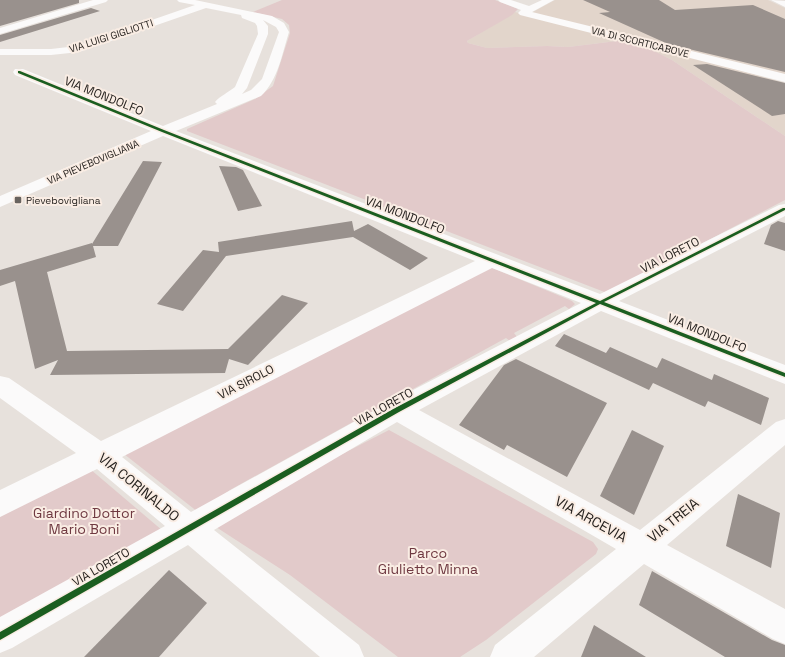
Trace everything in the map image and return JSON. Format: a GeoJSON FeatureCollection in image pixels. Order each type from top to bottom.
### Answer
{"type":"FeatureCollection","features":[{"type":"Feature","properties":{"kind":"street"},"geometry":{"type":"LineString","coordinates":[[0,31],[103,0]]}},
{"type":"Feature","properties":{"kind":"street"},"geometry":{"type":"LineString","coordinates":[[163,131],[256,93],[266,83],[283,30],[280,24],[268,18],[182,0]]}},
{"type":"Feature","properties":{"kind":"street","name":"VIA LUIGI GIGLIOTTI"},"geometry":{"type":"LineString","coordinates":[[0,52],[51,52],[79,49],[218,0]]}},
{"type":"Feature","properties":{"kind":"street"},"geometry":{"type":"LineString","coordinates":[[504,0],[529,10],[549,0]]}},
{"type":"Feature","properties":{"kind":"street"},"geometry":{"type":"LineString","coordinates":[[776,0],[785,4]]}},
{"type":"Feature","properties":{"kind":"street","name":"VIA DI SCORTICABOVE"},"geometry":{"type":"LineString","coordinates":[[529,10],[524,13],[785,78]]}},
{"type":"Feature","properties":{"kind":"street"},"geometry":{"type":"LineString","coordinates":[[163,131],[230,98],[241,88],[264,28],[263,24],[258,20],[240,13]]}},
{"type":"Feature","properties":{"kind":"street","name":"VIA MONDOLFO"},"geometry":{"type":"LineString","coordinates":[[19,72],[163,131],[785,375]]}},
{"type":"Feature","properties":{"kind":"street","name":"VIA PIEVEBOVIGLIANA"},"geometry":{"type":"LineString","coordinates":[[0,202],[163,131]]}},
{"type":"Feature","properties":{"kind":"street","name":"VIA LORETO"},"geometry":{"type":"LineString","coordinates":[[0,636],[189,527],[226,508],[397,410],[601,302],[785,209]]}},
{"type":"Feature","properties":{"kind":"street","name":"VIA SIROLO"},"geometry":{"type":"LineString","coordinates":[[0,504],[492,260]]}},
{"type":"Feature","properties":{"kind":"street","name":"VIA CORINALDO"},"geometry":{"type":"LineString","coordinates":[[0,385],[100,455],[347,657]]}},
{"type":"Feature","properties":{"kind":"street","name":"VIA ARCEVIA"},"geometry":{"type":"LineString","coordinates":[[397,410],[785,627]]}},
{"type":"Feature","properties":{"kind":"street","name":"VIA TREIA"},"geometry":{"type":"LineString","coordinates":[[507,657],[640,546],[785,430]]}},
{"type":"Feature","properties":{"kind":"shaded area"},"geometry":{"type":"Polygon","coordinates":[[[555,0],[768,0],[785,8],[785,77],[531,13],[555,0]]]}},
{"type":"Feature","properties":{"kind":"shaded area"},"geometry":{"type":"Polygon","coordinates":[[[515,12],[625,40],[568,47],[547,46],[487,48],[468,43],[467,41],[515,12]]]}},
{"type":"Feature","properties":{"kind":"shaded area"},"geometry":{"type":"Polygon","coordinates":[[[655,48],[785,83],[785,136],[672,60],[649,49],[655,48]]]}},
{"type":"Feature","properties":{"kind":"green space"},"geometry":{"type":"Polygon","coordinates":[[[282,0],[495,0],[518,9],[512,15],[467,41],[468,43],[487,48],[547,46],[568,47],[625,40],[655,48],[650,49],[672,60],[785,136],[785,200],[607,293],[187,131],[187,129],[255,99],[273,86],[290,33],[289,25],[282,19],[253,12],[282,0]]]}},
{"type":"Feature","properties":{"kind":"green space"},"geometry":{"type":"Polygon","coordinates":[[[490,267],[572,301],[575,304],[569,309],[565,306],[514,333],[517,337],[510,341],[506,338],[371,412],[374,416],[363,422],[360,418],[230,490],[198,512],[124,454],[490,267]]]}},
{"type":"Feature","properties":{"kind":"green space","name":"Parco Giulietto Minna"},"geometry":{"type":"Polygon","coordinates":[[[389,430],[593,542],[598,549],[596,554],[486,640],[460,657],[398,657],[290,575],[216,527],[222,516],[389,430]]]}},
{"type":"Feature","properties":{"kind":"green space","name":"Giardino Dottor Mario Boni"},"geometry":{"type":"Polygon","coordinates":[[[90,469],[163,531],[0,618],[0,517],[90,469]]]}},
{"type":"Feature","properties":{"kind":"building"},"geometry":{"type":"Polygon","coordinates":[[[0,0],[79,0],[79,3],[0,26],[0,0]]]}},
{"type":"Feature","properties":{"kind":"building"},"geometry":{"type":"Polygon","coordinates":[[[583,0],[659,0],[675,10],[753,5],[785,19],[785,72],[668,44],[599,13],[610,12],[583,0]]]}},
{"type":"Feature","properties":{"kind":"building"},"geometry":{"type":"Polygon","coordinates":[[[91,8],[100,11],[0,42],[0,35],[91,8]]]}},
{"type":"Feature","properties":{"kind":"building"},"geometry":{"type":"Polygon","coordinates":[[[707,64],[785,83],[785,114],[772,116],[693,65],[707,64]]]}},
{"type":"Feature","properties":{"kind":"building"},"geometry":{"type":"Polygon","coordinates":[[[143,161],[162,162],[118,246],[93,246],[96,257],[47,272],[67,351],[228,349],[282,295],[308,303],[248,365],[229,359],[225,373],[50,375],[58,360],[35,369],[15,281],[0,286],[0,270],[92,244],[143,161]]]}},
{"type":"Feature","properties":{"kind":"building"},"geometry":{"type":"Polygon","coordinates":[[[219,166],[236,167],[243,170],[262,206],[238,211],[219,166]]]}},
{"type":"Feature","properties":{"kind":"building"},"geometry":{"type":"Polygon","coordinates":[[[352,221],[354,231],[368,224],[428,258],[410,270],[353,237],[226,256],[183,311],[157,304],[203,250],[219,252],[218,242],[352,221]]]}},
{"type":"Feature","properties":{"kind":"building"},"geometry":{"type":"Polygon","coordinates":[[[778,221],[785,223],[785,251],[764,244],[771,225],[778,221]]]}},
{"type":"Feature","properties":{"kind":"building"},"geometry":{"type":"Polygon","coordinates":[[[564,334],[606,353],[610,347],[657,368],[662,358],[712,380],[714,374],[769,398],[761,425],[708,401],[705,407],[653,383],[649,390],[555,346],[564,334]]]}},
{"type":"Feature","properties":{"kind":"building"},"geometry":{"type":"Polygon","coordinates":[[[516,359],[607,403],[567,477],[507,445],[504,450],[459,425],[504,365],[516,359]]]}},
{"type":"Feature","properties":{"kind":"building"},"geometry":{"type":"Polygon","coordinates":[[[632,430],[664,446],[634,515],[600,496],[632,430]]]}},
{"type":"Feature","properties":{"kind":"building"},"geometry":{"type":"Polygon","coordinates":[[[738,494],[780,513],[771,568],[726,546],[738,494]]]}},
{"type":"Feature","properties":{"kind":"building"},"geometry":{"type":"Polygon","coordinates":[[[169,570],[207,603],[159,657],[84,657],[169,570]]]}},
{"type":"Feature","properties":{"kind":"building"},"geometry":{"type":"Polygon","coordinates":[[[652,571],[772,640],[785,645],[785,657],[725,657],[639,605],[652,571]]]}},
{"type":"Feature","properties":{"kind":"building"},"geometry":{"type":"Polygon","coordinates":[[[594,625],[646,657],[581,657],[594,625]]]}},
{"type":"Feature","properties":{"kind":"cycle path"},"geometry":{"type":"LineString","coordinates":[[19,72],[163,131],[785,375]]}},
{"type":"Feature","properties":{"kind":"cycle path"},"geometry":{"type":"LineString","coordinates":[[0,636],[397,410],[601,302],[784,209]]}},
{"type":"Feature","properties":{"kind":"place","name":"Pievebovigliana"},"geometry":{"type":"Point","coordinates":[18,200]}}]}
